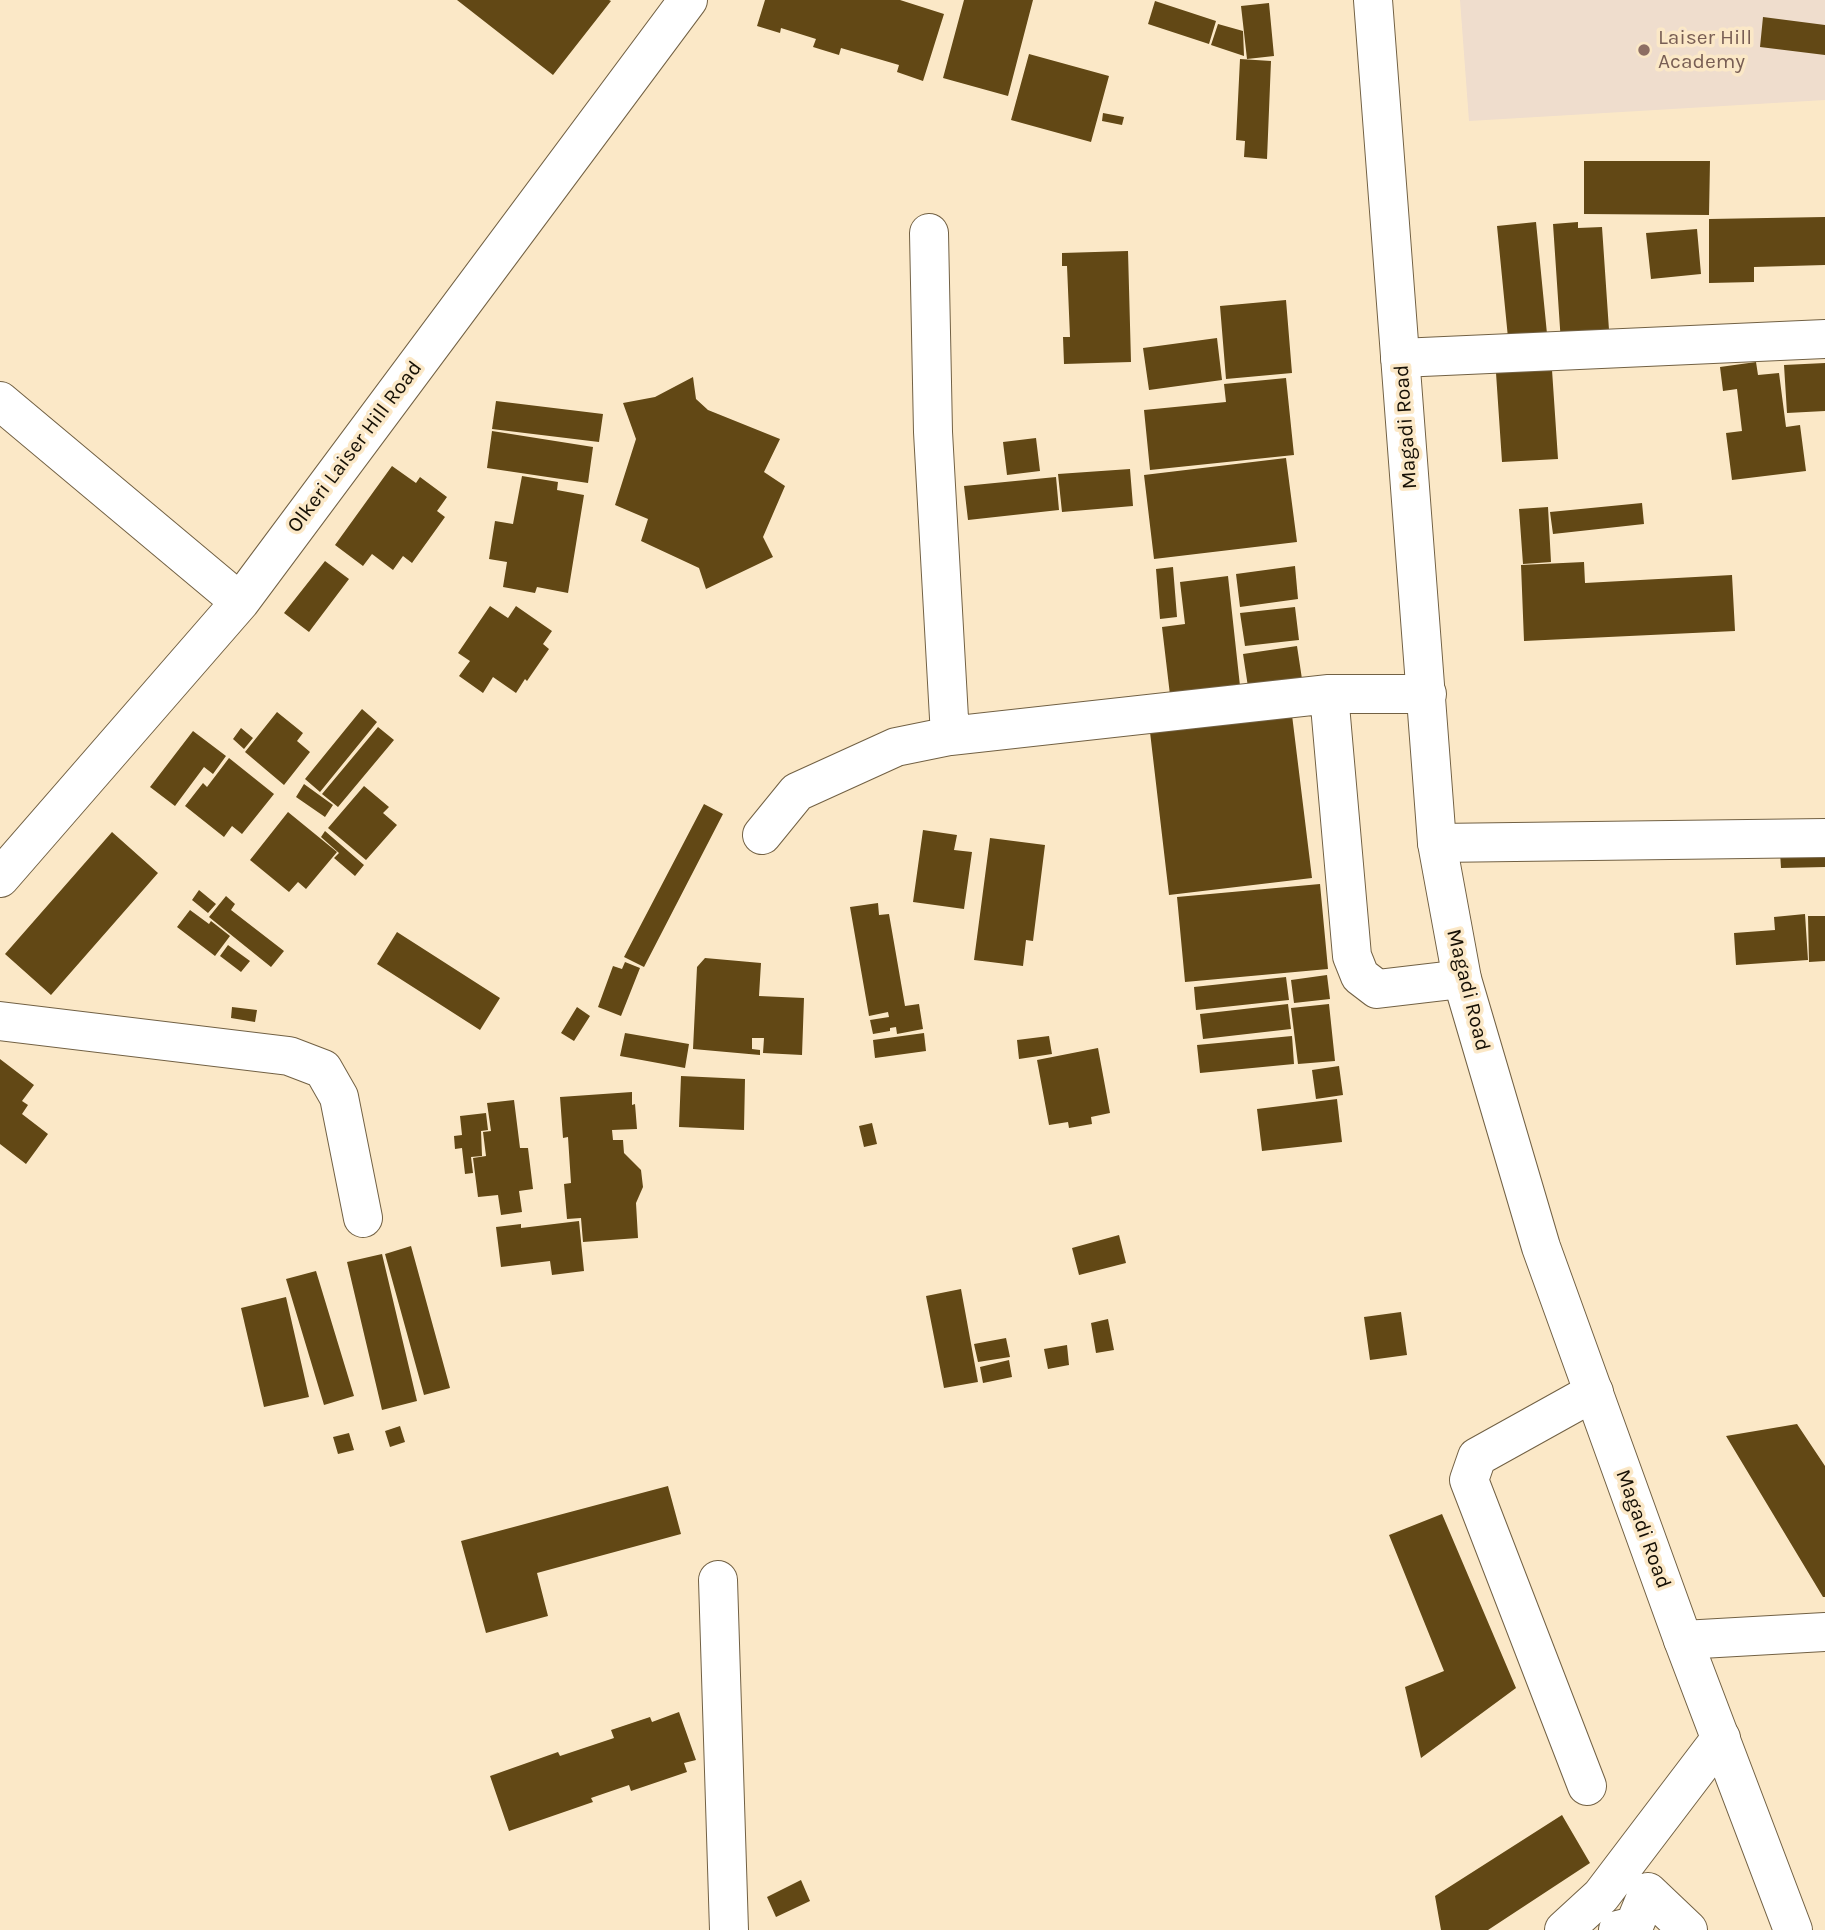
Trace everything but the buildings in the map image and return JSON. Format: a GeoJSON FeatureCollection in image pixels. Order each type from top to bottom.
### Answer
{"type":"FeatureCollection","features":[{"type":"Feature","properties":{"kind":"main road","name":"Olkeri Laiser Hill Road"},"geometry":{"type":"LineString","coordinates":[[0,878],[240,602],[688,0]]}},
{"type":"Feature","properties":{"kind":"main road","name":"Magadi Road"},"geometry":{"type":"LineString","coordinates":[[1373,0],[1437,843],[1461,979],[1541,1247],[1683,1640],[1793,1930]]}},
{"type":"Feature","properties":{"kind":"main road"},"geometry":{"type":"LineString","coordinates":[[929,233],[933,432],[950,736]]}},
{"type":"Feature","properties":{"kind":"main road"},"geometry":{"type":"LineString","coordinates":[[1401,358],[1825,339]]}},
{"type":"Feature","properties":{"kind":"main road"},"geometry":{"type":"LineString","coordinates":[[0,401],[240,602]]}},
{"type":"Feature","properties":{"kind":"main road"},"geometry":{"type":"LineString","coordinates":[[1329,694],[1352,956],[1360,975],[1377,989],[1461,979]]}},
{"type":"Feature","properties":{"kind":"main road"},"geometry":{"type":"LineString","coordinates":[[762,835],[797,792],[896,747],[950,736],[1329,694],[1427,694]]}},
{"type":"Feature","properties":{"kind":"main road"},"geometry":{"type":"LineString","coordinates":[[1437,843],[1825,838]]}},
{"type":"Feature","properties":{"kind":"main road"},"geometry":{"type":"LineString","coordinates":[[0,1021],[289,1056],[323,1069],[339,1097],[363,1218]]}},
{"type":"Feature","properties":{"kind":"main road"},"geometry":{"type":"LineString","coordinates":[[1587,1786],[1469,1479],[1477,1457],[1594,1392]]}},
{"type":"Feature","properties":{"kind":"main road"},"geometry":{"type":"LineString","coordinates":[[718,1580],[729,1930]]}},
{"type":"Feature","properties":{"kind":"main road"},"geometry":{"type":"LineString","coordinates":[[1683,1640],[1825,1632]]}},
{"type":"Feature","properties":{"kind":"main road"},"geometry":{"type":"LineString","coordinates":[[1564,1930],[1601,1895],[1721,1738]]}},
{"type":"Feature","properties":{"kind":"main road"},"geometry":{"type":"LineString","coordinates":[[1618,1930],[1634,1926],[1648,1892],[1688,1930]]}},
{"type":"Feature","properties":{"kind":"shaded area","name":"Laiser Hill Academy"},"geometry":{"type":"Polygon","coordinates":[[[1460,0],[1825,0],[1825,100],[1469,121],[1460,0]]]}},
{"type":"Feature","properties":{"kind":"place","name":"Laiser Hill Academy"},"geometry":{"type":"Point","coordinates":[1644,50]}}]}
